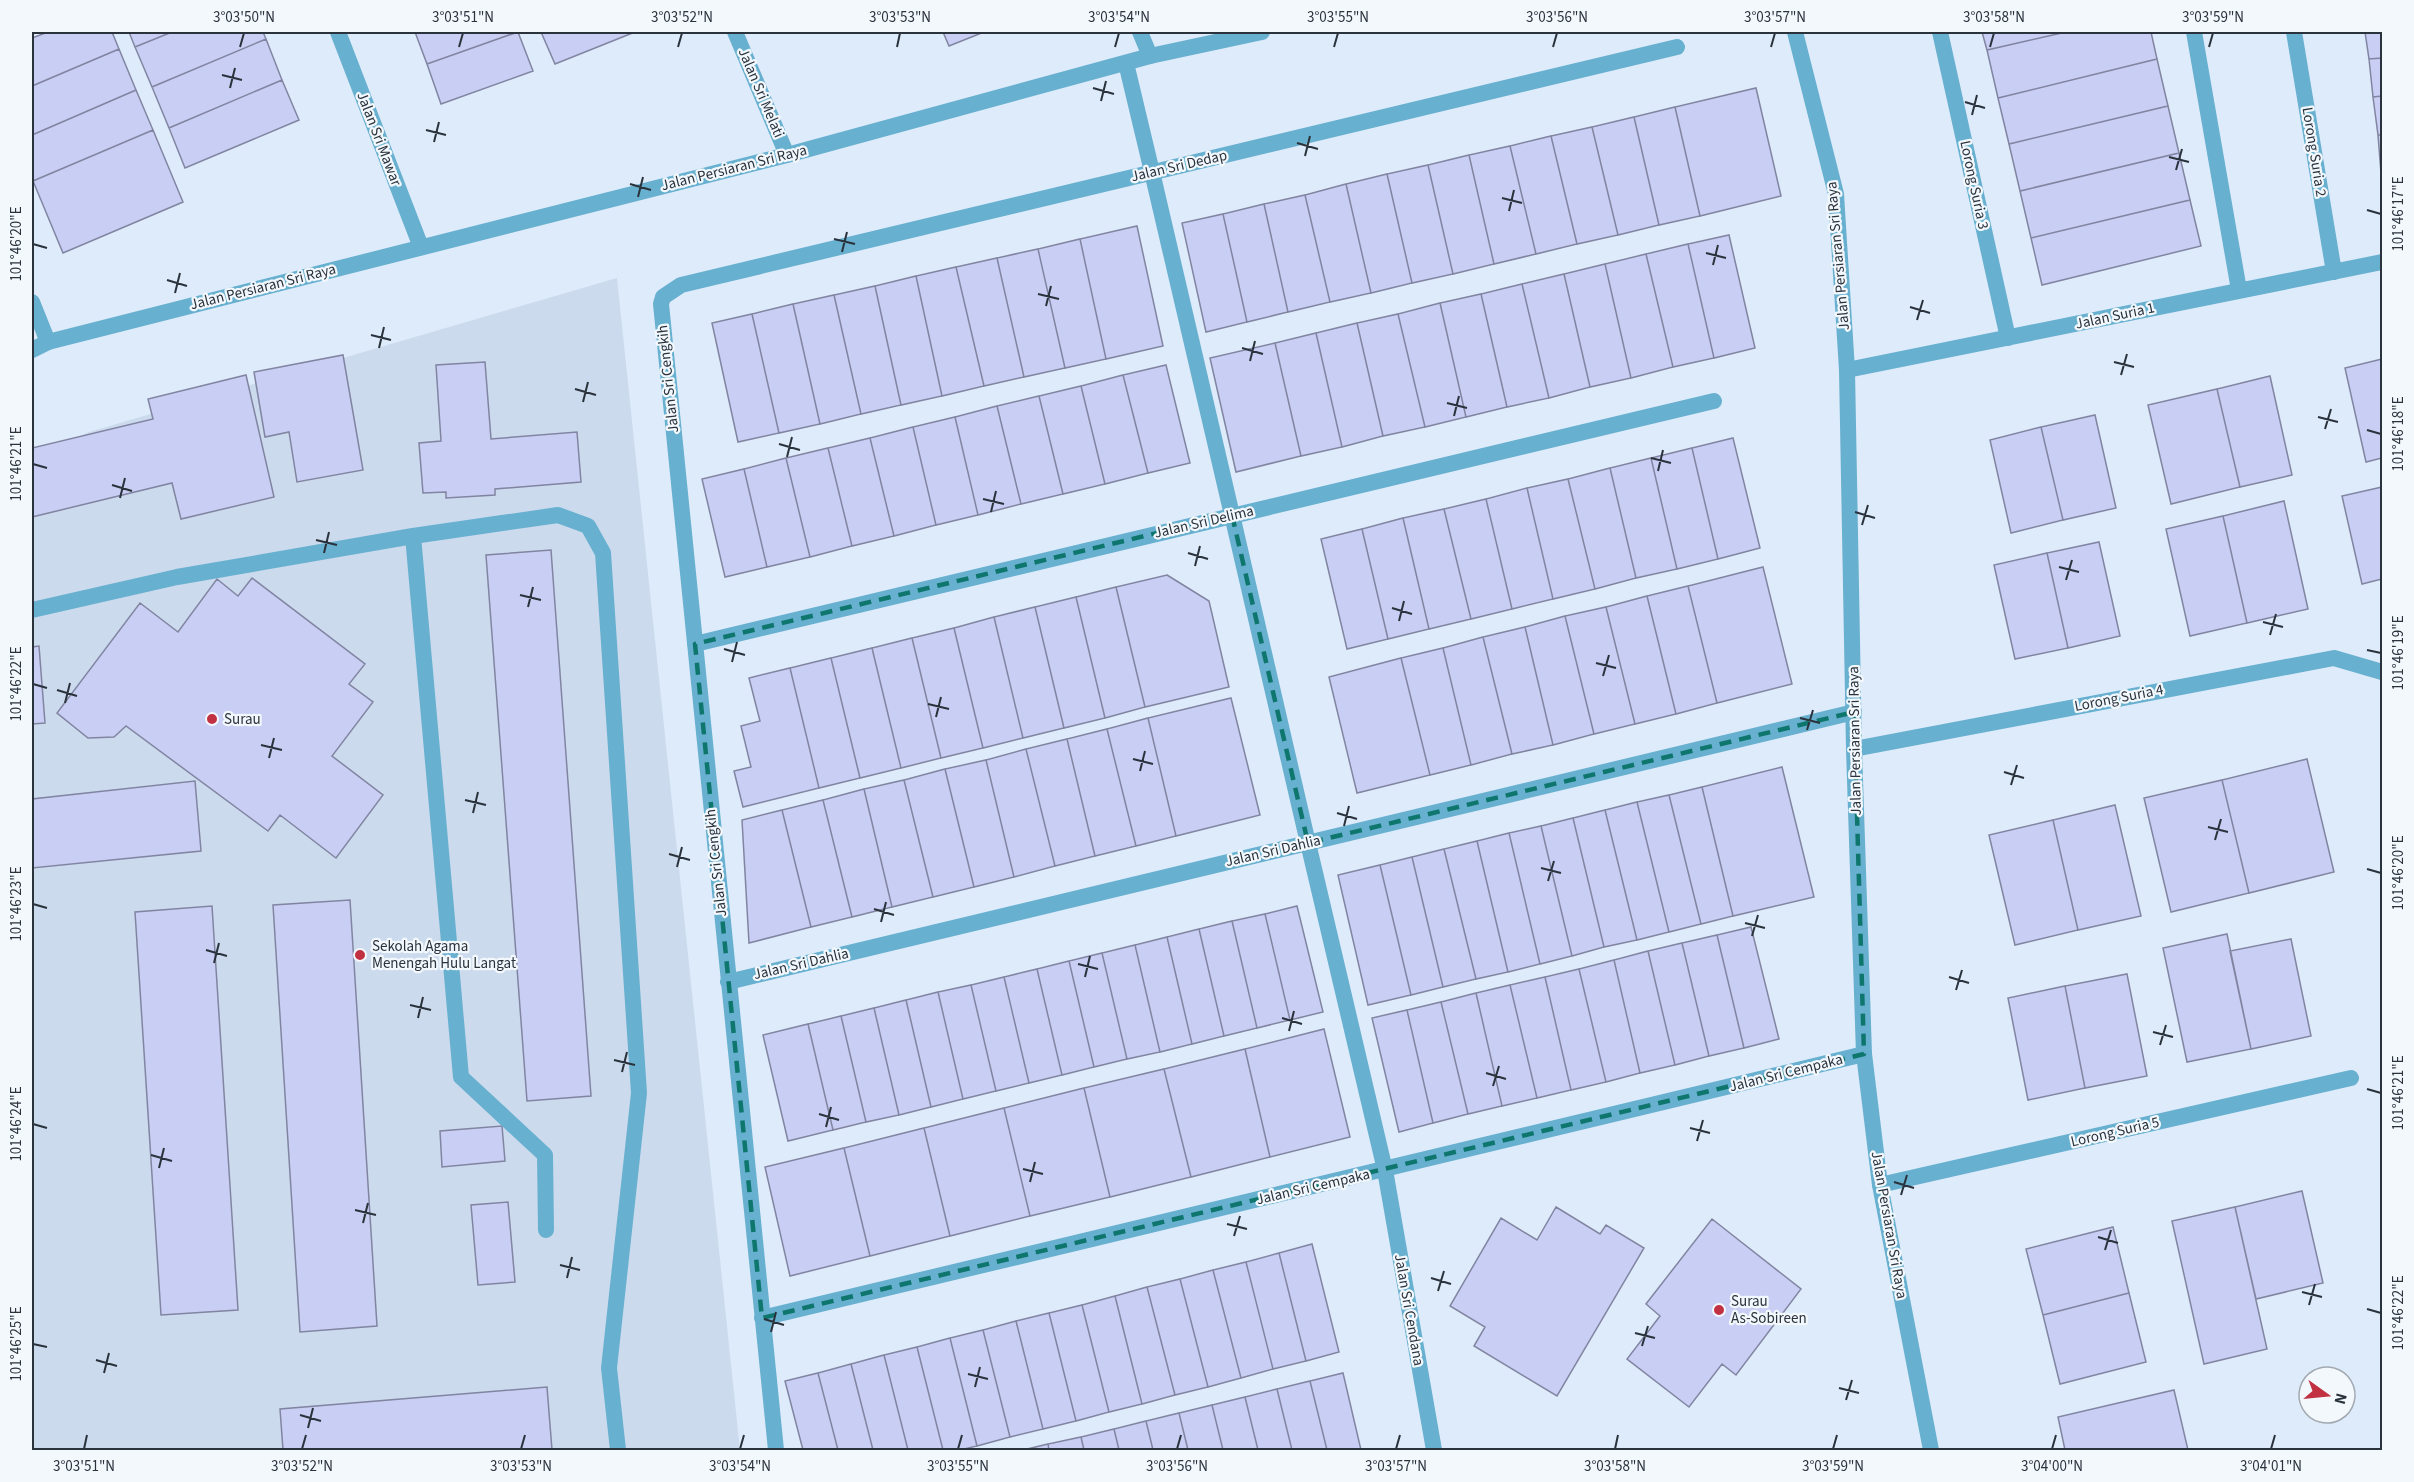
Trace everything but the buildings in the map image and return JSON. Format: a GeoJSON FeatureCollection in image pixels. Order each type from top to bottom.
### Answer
{"type":"FeatureCollection","features":[{"type":"Feature","properties":{"kind":"street","name":"Jalan Sri Mawar"},"geometry":{"type":"LineString","coordinates":[[338,32],[421,247]]}},
{"type":"Feature","properties":{"kind":"street","name":"Jalan Sri Melati"},"geometry":{"type":"LineString","coordinates":[[735,32],[787,155]]}},
{"type":"Feature","properties":{"kind":"street"},"geometry":{"type":"LineString","coordinates":[[1140,32],[1150,56]]}},
{"type":"Feature","properties":{"kind":"street","name":"Jalan Persiaran Sri Raya"},"geometry":{"type":"LineString","coordinates":[[32,350],[48,342],[787,155],[1150,56],[1262,32]]}},
{"type":"Feature","properties":{"kind":"street","name":"Jalan Persiaran Sri Raya"},"geometry":{"type":"LineString","coordinates":[[1795,32],[1836,194],[1847,370],[1854,748],[1864,1054],[1880,1185],[1931,1450]]}},
{"type":"Feature","properties":{"kind":"street","name":"Lorong Suria 3"},"geometry":{"type":"LineString","coordinates":[[1940,32],[2008,338]]}},
{"type":"Feature","properties":{"kind":"street"},"geometry":{"type":"LineString","coordinates":[[2194,32],[2239,291]]}},
{"type":"Feature","properties":{"kind":"street","name":"Lorong Suria 2"},"geometry":{"type":"LineString","coordinates":[[2294,32],[2334,272]]}},
{"type":"Feature","properties":{"kind":"street","name":"Jalan Sri Dedap"},"geometry":{"type":"LineString","coordinates":[[681,285],[1677,47]]}},
{"type":"Feature","properties":{"kind":"street","name":"Jalan Sri Cendana"},"geometry":{"type":"LineString","coordinates":[[1126,63],[1385,1170],[1434,1450]]}},
{"type":"Feature","properties":{"kind":"street","name":"Jalan Suria 1"},"geometry":{"type":"LineString","coordinates":[[1847,370],[2382,262]]}},
{"type":"Feature","properties":{"kind":"street","name":"Jalan Sri Cengkih"},"geometry":{"type":"LineString","coordinates":[[681,285],[663,297],[661,304],[776,1450]]}},
{"type":"Feature","properties":{"kind":"street"},"geometry":{"type":"LineString","coordinates":[[32,302],[48,342]]}},
{"type":"Feature","properties":{"kind":"street","name":"Jalan Sri Delima"},"geometry":{"type":"LineString","coordinates":[[695,644],[1714,401]]}},
{"type":"Feature","properties":{"kind":"street"},"geometry":{"type":"LineString","coordinates":[[32,610],[177,577],[413,536],[558,515],[588,526],[603,553],[639,1093],[609,1368],[618,1450]]}},
{"type":"Feature","properties":{"kind":"street"},"geometry":{"type":"LineString","coordinates":[[413,536],[461,1077],[545,1155],[546,1230]]}},
{"type":"Feature","properties":{"kind":"street","name":"Lorong Suria 4"},"geometry":{"type":"LineString","coordinates":[[1854,748],[2334,658],[2382,672]]}},
{"type":"Feature","properties":{"kind":"street","name":"Jalan Sri Dahlia"},"geometry":{"type":"LineString","coordinates":[[728,982],[1854,712]]}},
{"type":"Feature","properties":{"kind":"street","name":"Jalan Sri Cempaka"},"geometry":{"type":"LineString","coordinates":[[762,1318],[1864,1054]]}},
{"type":"Feature","properties":{"kind":"street","name":"Lorong Suria 5"},"geometry":{"type":"LineString","coordinates":[[1880,1185],[2351,1078]]}},
{"type":"Feature","properties":{"kind":"highlighted area"},"geometry":{"type":"Polygon","coordinates":[[[1232,515],[1308,843],[1854,712],[1864,1054],[762,1318],[695,644],[1232,515]]]}},
{"type":"Feature","properties":{"kind":"shaded area","name":"Sekolah Agama Menengah Hulu Langat"},"geometry":{"type":"Polygon","coordinates":[[[617,278],[740,1450],[32,1450],[32,459],[89,432],[617,278]]]}},
{"type":"Feature","properties":{"kind":"place","name":"Surau"},"geometry":{"type":"Point","coordinates":[212,719]}},
{"type":"Feature","properties":{"kind":"place","name":"Sekolah Agama Menengah Hulu Langat"},"geometry":{"type":"Point","coordinates":[360,955]}},
{"type":"Feature","properties":{"kind":"place","name":"Surau As-Sobireen"},"geometry":{"type":"Point","coordinates":[1719,1310]}}]}
